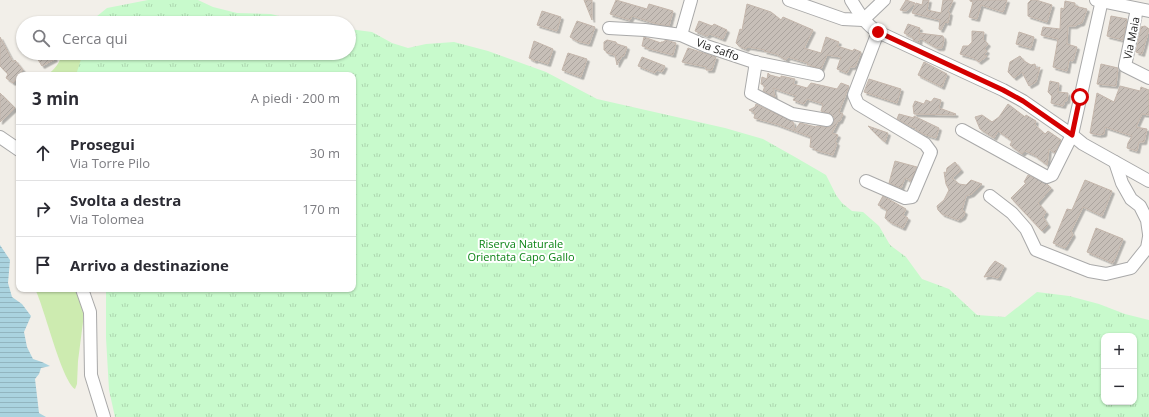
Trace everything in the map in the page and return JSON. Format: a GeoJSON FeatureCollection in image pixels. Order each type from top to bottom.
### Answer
{"type":"FeatureCollection","features":[{"type":"Feature","properties":{"kind":"street"},"geometry":{"type":"LineString","coordinates":[[681,35],[691,0]]}},
{"type":"Feature","properties":{"kind":"street"},"geometry":{"type":"LineString","coordinates":[[789,0],[843,19],[863,20],[884,0]]}},
{"type":"Feature","properties":{"kind":"street"},"geometry":{"type":"LineString","coordinates":[[851,0],[863,20],[878,32],[1003,90],[1023,101],[1083,144],[1149,181]]}},
{"type":"Feature","properties":{"kind":"street"},"geometry":{"type":"LineString","coordinates":[[962,130],[1047,177],[1052,175],[1072,135],[1100,0],[1143,10]]}},
{"type":"Feature","properties":{"kind":"street","name":"Via Maia"},"geometry":{"type":"LineString","coordinates":[[1143,10],[1126,66],[1149,78]]}},
{"type":"Feature","properties":{"kind":"street","name":"Via Saffo"},"geometry":{"type":"LineString","coordinates":[[609,28],[645,30],[681,35],[706,46],[756,62],[818,75]]}},
{"type":"Feature","properties":{"kind":"street"},"geometry":{"type":"LineString","coordinates":[[866,181],[905,198],[912,197],[931,152],[925,144],[858,104],[854,95],[878,32]]}},
{"type":"Feature","properties":{"kind":"street"},"geometry":{"type":"LineString","coordinates":[[756,62],[751,93],[792,114],[827,120]]}},
{"type":"Feature","properties":{"kind":"street"},"geometry":{"type":"LineString","coordinates":[[0,137],[16,148]]}},
{"type":"Feature","properties":{"kind":"street"},"geometry":{"type":"LineString","coordinates":[[1115,162],[1122,183],[1132,198],[1140,206],[1147,220],[1149,234]]}},
{"type":"Feature","properties":{"kind":"street"},"geometry":{"type":"LineString","coordinates":[[990,196],[1012,213],[1026,229],[1036,250],[1089,271],[1106,274],[1131,268],[1147,248],[1149,238]]}},
{"type":"Feature","properties":{"kind":"street"},"geometry":{"type":"LineString","coordinates":[[83,292],[90,312],[91,375],[104,417]]}},
{"type":"Feature","properties":{"kind":"green space"},"geometry":{"type":"Polygon","coordinates":[[[148,0],[198,0],[213,7],[237,13],[271,14],[279,16],[97,16],[107,8],[148,0]]]}},
{"type":"Feature","properties":{"kind":"green space","name":"Riserva Naturale Orientata Capo Gallo"},"geometry":{"type":"Polygon","coordinates":[[[356,30],[372,32],[392,43],[408,48],[426,44],[454,42],[488,51],[546,72],[597,99],[725,128],[763,139],[826,175],[836,195],[842,203],[852,211],[863,212],[879,226],[890,245],[906,257],[922,279],[949,289],[977,315],[1005,317],[1037,292],[1069,296],[1149,320],[1149,417],[115,417],[109,390],[106,338],[106,292],[356,292],[356,72],[77,72],[81,60],[356,60],[356,30]]]}},
{"type":"Feature","properties":{"kind":"green space"},"geometry":{"type":"Polygon","coordinates":[[[60,60],[82,60],[80,72],[50,72],[57,66],[60,60]]]}},
{"type":"Feature","properties":{"kind":"green space"},"geometry":{"type":"Polygon","coordinates":[[[36,292],[77,292],[83,312],[83,322],[78,361],[77,384],[75,389],[64,372],[36,292]]]}},
{"type":"Feature","properties":{"kind":"water"},"geometry":{"type":"Polygon","coordinates":[[[0,245],[10,260],[8,283],[12,297],[22,304],[31,316],[24,332],[27,347],[33,359],[50,366],[41,368],[35,379],[39,413],[46,417],[0,417],[0,245]]]}},
{"type":"Feature","properties":{"kind":"building"},"geometry":{"type":"Polygon","coordinates":[[[584,0],[592,0],[592,20],[584,0]]]}},
{"type":"Feature","properties":{"kind":"building"},"geometry":{"type":"Polygon","coordinates":[[[616,0],[647,9],[649,4],[673,11],[669,26],[657,24],[632,16],[630,20],[610,14],[616,0]]]}},
{"type":"Feature","properties":{"kind":"building"},"geometry":{"type":"Polygon","coordinates":[[[906,0],[915,3],[906,11],[900,10],[906,0]]]}},
{"type":"Feature","properties":{"kind":"building"},"geometry":{"type":"Polygon","coordinates":[[[923,0],[929,0],[927,10],[941,13],[943,0],[953,0],[948,12],[950,13],[948,23],[945,22],[941,30],[939,29],[940,20],[912,13],[916,3],[922,5],[923,0]]]}},
{"type":"Feature","properties":{"kind":"building"},"geometry":{"type":"Polygon","coordinates":[[[970,0],[1007,0],[1003,12],[981,5],[977,19],[969,17],[973,2],[970,0]]]}},
{"type":"Feature","properties":{"kind":"building"},"geometry":{"type":"Polygon","coordinates":[[[1031,0],[1052,5],[1047,22],[1028,16],[1028,3],[1031,0]]]}},
{"type":"Feature","properties":{"kind":"building"},"geometry":{"type":"Polygon","coordinates":[[[1065,1],[1075,3],[1075,6],[1087,9],[1082,23],[1075,26],[1068,26],[1067,44],[1077,47],[1073,61],[1069,60],[1067,71],[1053,67],[1058,39],[1041,35],[1043,27],[1060,29],[1061,8],[1064,9],[1065,1]]]}},
{"type":"Feature","properties":{"kind":"building"},"geometry":{"type":"Polygon","coordinates":[[[747,4],[771,12],[781,20],[783,17],[813,30],[804,48],[821,53],[826,37],[839,42],[837,46],[853,51],[854,49],[861,52],[855,67],[850,67],[847,73],[837,69],[841,57],[827,55],[821,69],[788,57],[786,60],[776,54],[764,51],[765,50],[748,47],[746,49],[739,46],[736,43],[740,29],[742,30],[747,4]]]}},
{"type":"Feature","properties":{"kind":"building"},"geometry":{"type":"Polygon","coordinates":[[[542,11],[561,17],[557,31],[537,25],[542,11]]]}},
{"type":"Feature","properties":{"kind":"building"},"geometry":{"type":"Polygon","coordinates":[[[1111,16],[1127,19],[1123,40],[1107,36],[1111,16]]]}},
{"type":"Feature","properties":{"kind":"building"},"geometry":{"type":"Polygon","coordinates":[[[577,21],[595,27],[589,44],[577,41],[570,37],[577,21]]]}},
{"type":"Feature","properties":{"kind":"building"},"geometry":{"type":"Polygon","coordinates":[[[699,21],[712,26],[714,24],[727,30],[723,39],[710,34],[707,36],[695,31],[699,21]]]}},
{"type":"Feature","properties":{"kind":"building"},"geometry":{"type":"Polygon","coordinates":[[[908,24],[920,28],[919,33],[943,36],[944,40],[942,48],[937,48],[920,38],[919,43],[913,40],[914,38],[904,33],[908,24]]]}},
{"type":"Feature","properties":{"kind":"building"},"geometry":{"type":"Polygon","coordinates":[[[1145,26],[1149,29],[1142,54],[1136,52],[1141,27],[1145,26]]]}},
{"type":"Feature","properties":{"kind":"building"},"geometry":{"type":"Polygon","coordinates":[[[972,31],[984,32],[983,39],[988,44],[984,49],[987,51],[984,55],[987,56],[979,62],[974,58],[960,54],[963,46],[968,46],[972,42],[972,31]]]}},
{"type":"Feature","properties":{"kind":"building"},"geometry":{"type":"Polygon","coordinates":[[[1019,32],[1034,37],[1031,48],[1016,44],[1019,32]]]}},
{"type":"Feature","properties":{"kind":"building"},"geometry":{"type":"Polygon","coordinates":[[[0,37],[13,62],[15,60],[23,70],[21,72],[16,72],[16,80],[13,83],[6,78],[8,74],[0,66],[0,37]]]}},
{"type":"Feature","properties":{"kind":"building"},"geometry":{"type":"Polygon","coordinates":[[[644,37],[661,43],[666,40],[676,43],[673,55],[642,46],[644,37]]]}},
{"type":"Feature","properties":{"kind":"building"},"geometry":{"type":"Polygon","coordinates":[[[607,40],[627,47],[624,56],[622,56],[617,65],[615,55],[607,53],[604,50],[604,42],[607,40]]]}},
{"type":"Feature","properties":{"kind":"building"},"geometry":{"type":"Polygon","coordinates":[[[534,41],[553,49],[548,64],[529,58],[534,41]]]}},
{"type":"Feature","properties":{"kind":"building"},"geometry":{"type":"Polygon","coordinates":[[[688,48],[716,57],[712,70],[706,70],[706,67],[682,62],[688,48]]]}},
{"type":"Feature","properties":{"kind":"building"},"geometry":{"type":"Polygon","coordinates":[[[568,53],[587,59],[581,77],[562,70],[568,53]]]}},
{"type":"Feature","properties":{"kind":"building"},"geometry":{"type":"Polygon","coordinates":[[[1020,56],[1024,61],[1031,65],[1035,64],[1036,69],[1040,67],[1036,82],[1029,86],[1022,72],[1014,78],[1008,72],[1010,62],[1020,56]]]}},
{"type":"Feature","properties":{"kind":"building"},"geometry":{"type":"Polygon","coordinates":[[[642,57],[665,66],[662,72],[657,70],[655,73],[638,66],[642,57]]]}},
{"type":"Feature","properties":{"kind":"building"},"geometry":{"type":"Polygon","coordinates":[[[38,60],[53,60],[42,66],[38,60]]]}},
{"type":"Feature","properties":{"kind":"building"},"geometry":{"type":"Polygon","coordinates":[[[924,62],[947,74],[942,87],[918,75],[924,62]]]}},
{"type":"Feature","properties":{"kind":"building"},"geometry":{"type":"Polygon","coordinates":[[[1101,64],[1118,68],[1116,86],[1097,84],[1101,64]]]}},
{"type":"Feature","properties":{"kind":"building"},"geometry":{"type":"Polygon","coordinates":[[[768,73],[781,78],[781,76],[795,79],[793,84],[807,88],[811,83],[837,89],[841,83],[849,86],[839,112],[843,114],[832,133],[838,135],[835,142],[837,143],[833,155],[810,147],[811,137],[776,124],[754,118],[755,113],[749,110],[755,107],[756,104],[793,122],[795,130],[800,123],[816,127],[830,127],[834,122],[834,117],[831,114],[821,111],[823,104],[807,99],[804,104],[793,100],[796,96],[773,88],[775,97],[763,91],[765,86],[761,84],[762,77],[767,79],[768,73]]]}},
{"type":"Feature","properties":{"kind":"building"},"geometry":{"type":"Polygon","coordinates":[[[869,79],[901,89],[897,103],[864,92],[869,79]]]}},
{"type":"Feature","properties":{"kind":"building"},"geometry":{"type":"Polygon","coordinates":[[[1050,81],[1059,83],[1058,92],[1068,93],[1067,101],[1065,101],[1063,106],[1051,103],[1052,96],[1048,92],[1050,81]]]}},
{"type":"Feature","properties":{"kind":"building"},"geometry":{"type":"Polygon","coordinates":[[[1120,86],[1140,91],[1141,87],[1149,90],[1149,115],[1142,114],[1136,127],[1147,129],[1144,142],[1139,142],[1137,151],[1127,148],[1132,136],[1105,127],[1104,134],[1099,135],[1090,133],[1097,93],[1114,102],[1120,86]]]}},
{"type":"Feature","properties":{"kind":"building"},"geometry":{"type":"Polygon","coordinates":[[[0,93],[15,108],[0,122],[0,93]]]}},
{"type":"Feature","properties":{"kind":"building"},"geometry":{"type":"Polygon","coordinates":[[[934,98],[941,100],[939,108],[956,114],[914,114],[913,106],[915,101],[924,104],[926,100],[931,102],[934,98]]]}},
{"type":"Feature","properties":{"kind":"building"},"geometry":{"type":"Polygon","coordinates":[[[1008,104],[1025,117],[1026,115],[1036,121],[1035,125],[1045,134],[1048,131],[1061,140],[1055,153],[1049,149],[1047,165],[1034,155],[1025,151],[1022,154],[1010,145],[1012,141],[998,131],[994,138],[980,129],[975,117],[982,115],[992,122],[999,117],[1008,104]]]}},
{"type":"Feature","properties":{"kind":"building"},"geometry":{"type":"Polygon","coordinates":[[[899,114],[914,118],[914,116],[939,128],[936,138],[923,134],[916,130],[916,128],[897,119],[899,114]]]}},
{"type":"Feature","properties":{"kind":"building"},"geometry":{"type":"Polygon","coordinates":[[[868,126],[888,133],[885,142],[879,137],[868,126]]]}},
{"type":"Feature","properties":{"kind":"building"},"geometry":{"type":"Polygon","coordinates":[[[895,161],[917,167],[911,181],[905,178],[901,188],[889,183],[895,161]]]}},
{"type":"Feature","properties":{"kind":"building"},"geometry":{"type":"Polygon","coordinates":[[[955,162],[961,170],[952,178],[959,184],[966,185],[971,180],[982,184],[972,194],[966,196],[962,210],[965,212],[963,217],[958,220],[942,214],[938,210],[937,206],[944,200],[949,190],[946,184],[944,172],[946,173],[947,168],[955,162]]]}},
{"type":"Feature","properties":{"kind":"building"},"geometry":{"type":"Polygon","coordinates":[[[1028,175],[1047,184],[1051,188],[1038,203],[1046,212],[1043,217],[1048,225],[1042,231],[1011,198],[1026,183],[1024,182],[1028,175]]]}},
{"type":"Feature","properties":{"kind":"building"},"geometry":{"type":"Polygon","coordinates":[[[1085,180],[1112,191],[1102,216],[1083,207],[1071,231],[1073,235],[1065,248],[1053,243],[1067,209],[1072,210],[1085,180]]]}},
{"type":"Feature","properties":{"kind":"building"},"geometry":{"type":"Polygon","coordinates":[[[883,196],[906,209],[903,215],[908,218],[903,228],[885,218],[887,210],[878,205],[883,196]]]}},
{"type":"Feature","properties":{"kind":"building"},"geometry":{"type":"Polygon","coordinates":[[[1096,228],[1123,239],[1113,263],[1087,252],[1096,228]]]}},
{"type":"Feature","properties":{"kind":"building"},"geometry":{"type":"Polygon","coordinates":[[[995,261],[1004,266],[998,278],[990,276],[984,277],[990,267],[995,261]]]}},
{"type":"Feature","properties":{"kind":"route"},"geometry":{"type":"LineString","coordinates":[[878,32],[1003,90],[1023,101],[1072,135],[1080,97]]}}]}
